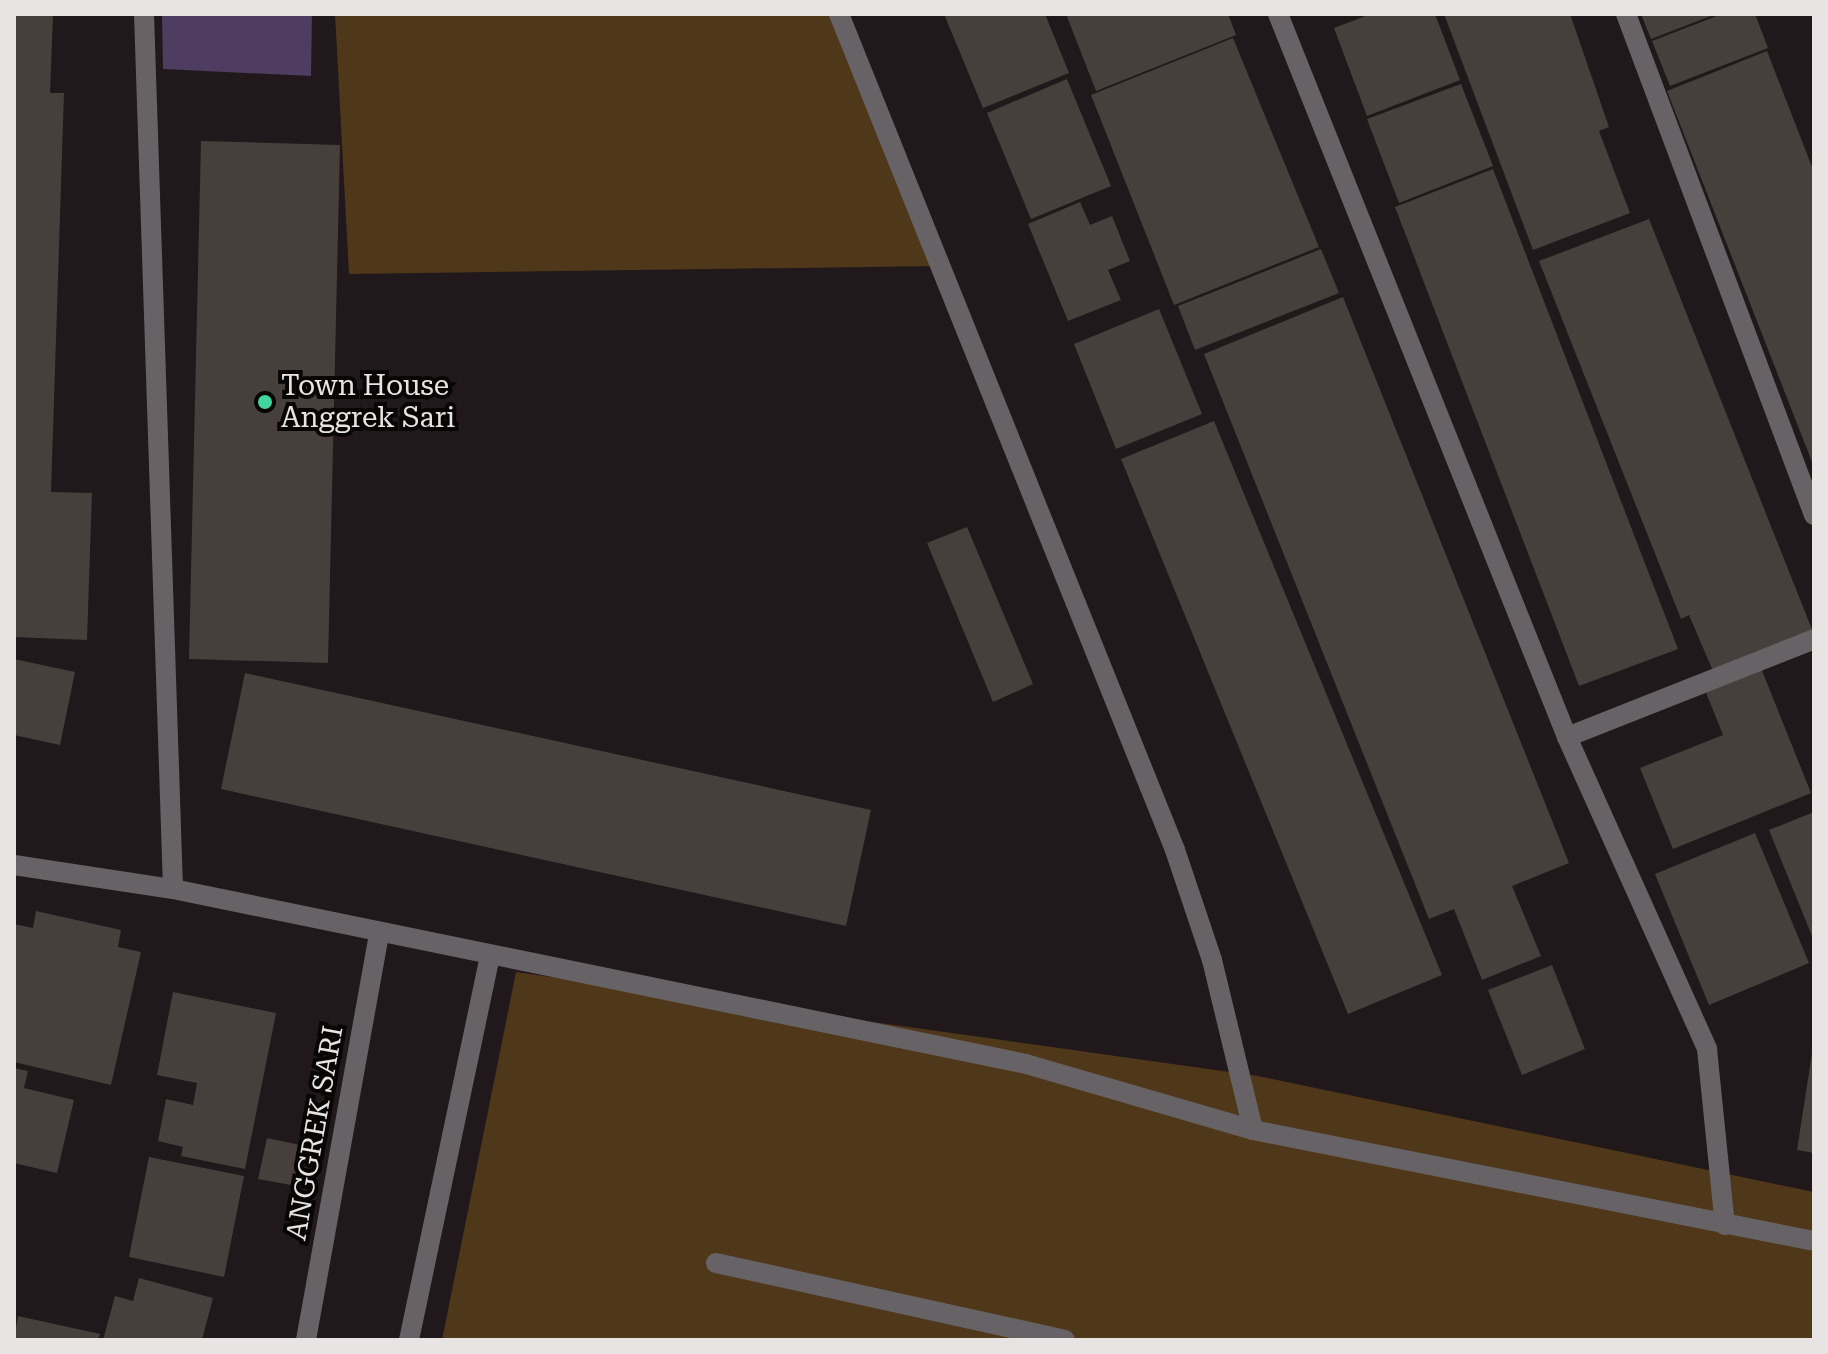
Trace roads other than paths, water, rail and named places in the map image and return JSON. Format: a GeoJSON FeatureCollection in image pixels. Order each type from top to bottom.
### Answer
{"type":"FeatureCollection","features":[{"type":"Feature","properties":{"kind":"street"},"geometry":{"type":"LineString","coordinates":[[144,14],[173,889]]}},
{"type":"Feature","properties":{"kind":"street"},"geometry":{"type":"LineString","coordinates":[[1278,14],[1567,737],[1707,1049],[1725,1225]]}},
{"type":"Feature","properties":{"kind":"street"},"geometry":{"type":"LineString","coordinates":[[1626,14],[1814,515]]}},
{"type":"Feature","properties":{"kind":"street"},"geometry":{"type":"LineString","coordinates":[[843,15],[1175,850],[1212,960],[1253,1130]]}},
{"type":"Feature","properties":{"kind":"street"},"geometry":{"type":"LineString","coordinates":[[1567,737],[1814,639]]}},
{"type":"Feature","properties":{"kind":"street"},"geometry":{"type":"LineString","coordinates":[[14,865],[173,889],[379,935],[1026,1064],[1253,1130],[1814,1241]]}},
{"type":"Feature","properties":{"kind":"street","name":"ANGGREK SARI"},"geometry":{"type":"LineString","coordinates":[[306,1340],[379,935]]}},
{"type":"Feature","properties":{"kind":"street"},"geometry":{"type":"LineString","coordinates":[[409,1340],[490,955]]}},
{"type":"Feature","properties":{"kind":"street"},"geometry":{"type":"LineString","coordinates":[[716,1263],[1065,1340]]}},
{"type":"Feature","properties":{"kind":"place","name":"Town House Anggrek Sari"},"geometry":{"type":"Point","coordinates":[265,402]}}]}
